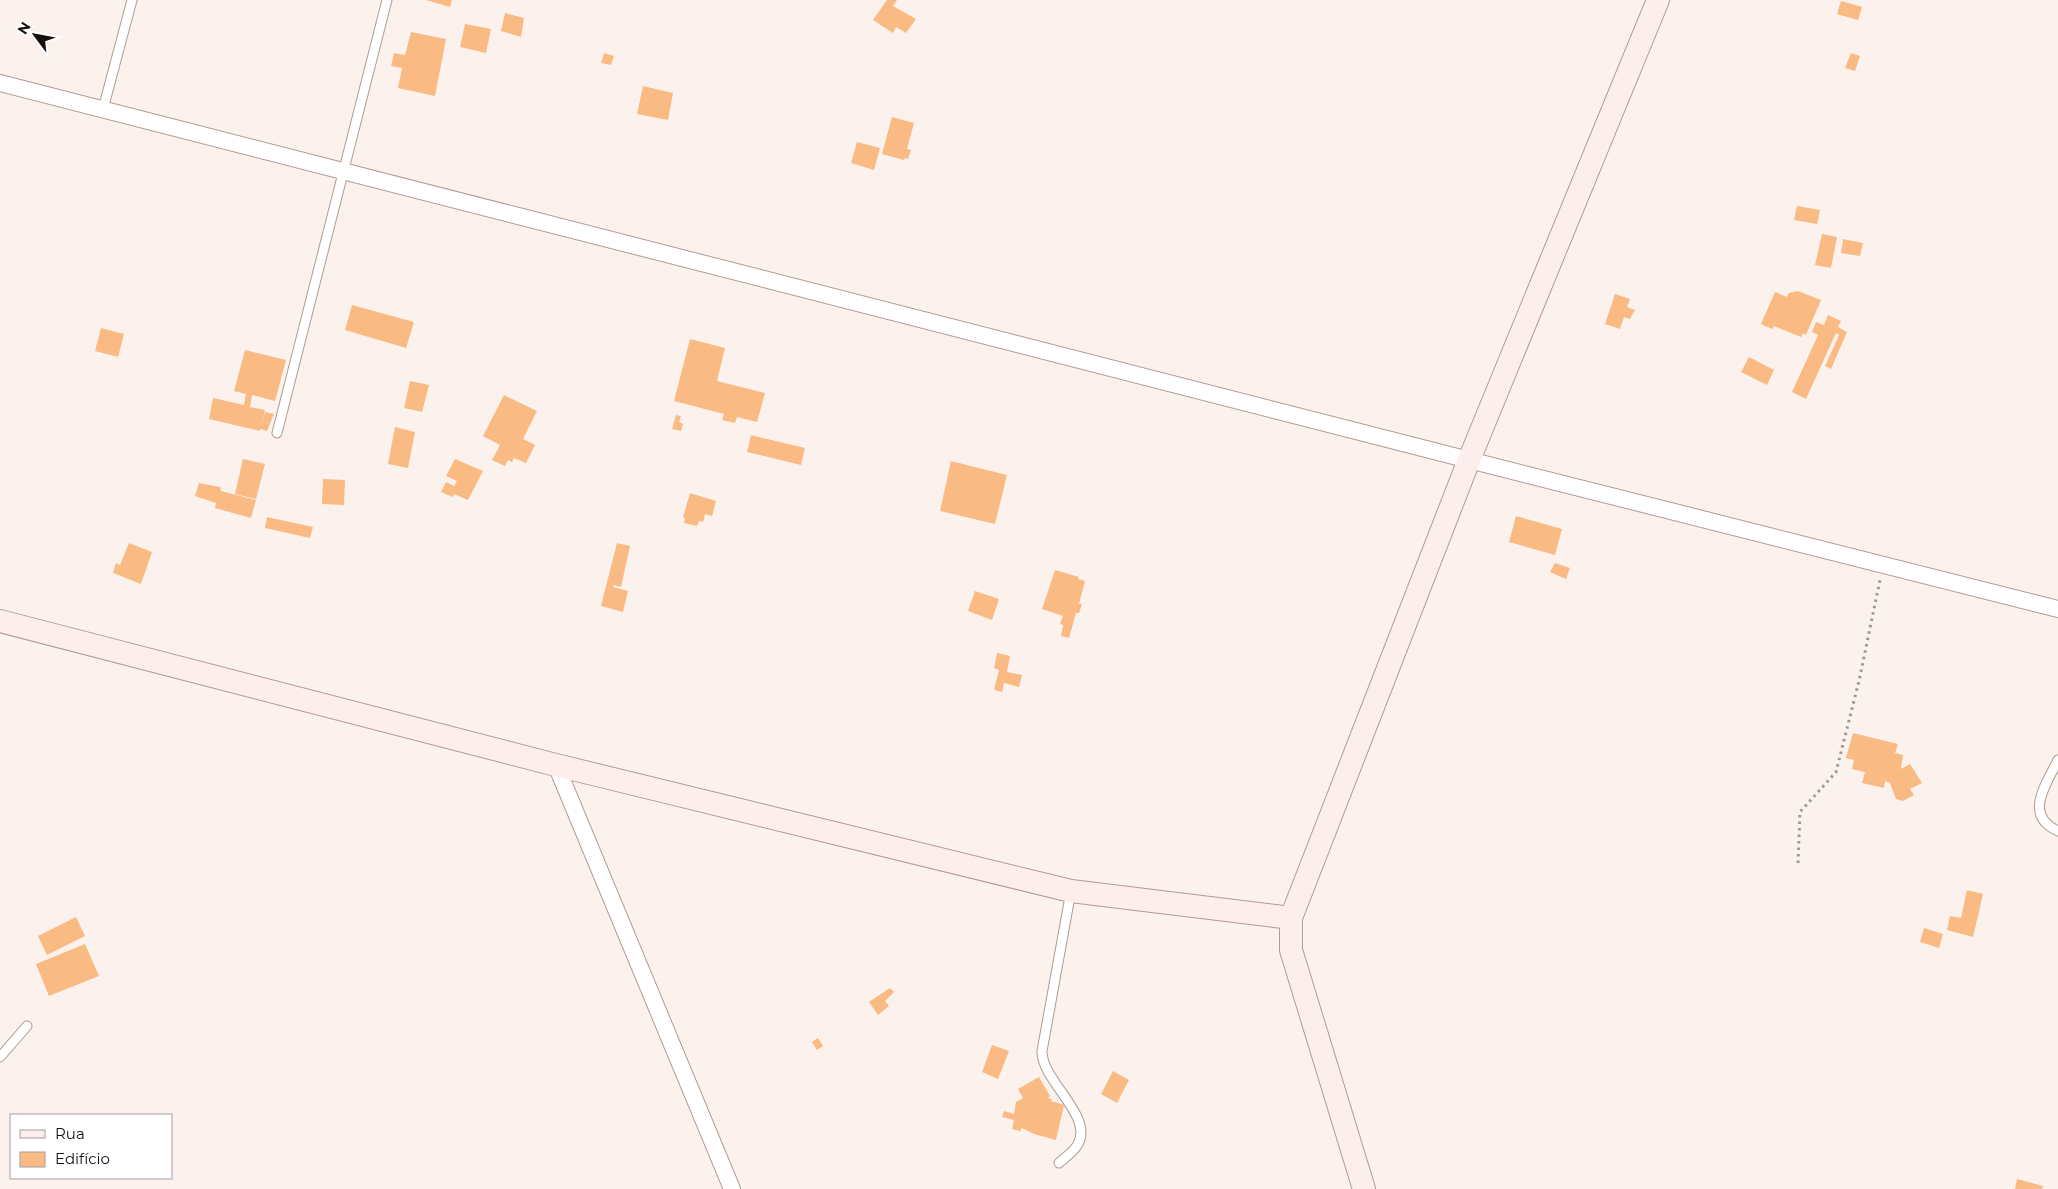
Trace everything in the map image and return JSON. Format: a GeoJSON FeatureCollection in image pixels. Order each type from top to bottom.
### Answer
{"type":"FeatureCollection","features":[{"type":"Feature","properties":{"kind":"street"},"geometry":{"type":"LineString","coordinates":[[1364,1189],[1291,950],[1291,918],[1469,460],[1658,0]]}},
{"type":"Feature","properties":{"kind":"street"},"geometry":{"type":"LineString","coordinates":[[0,83],[2058,609]]}},
{"type":"Feature","properties":{"kind":"street"},"geometry":{"type":"LineString","coordinates":[[0,621],[556,765],[1071,890],[1291,918]]}},
{"type":"Feature","properties":{"kind":"street"},"geometry":{"type":"LineString","coordinates":[[556,765],[732,1189]]}},
{"type":"Feature","properties":{"kind":"lane"},"geometry":{"type":"LineString","coordinates":[[103,109],[132,0]]}},
{"type":"Feature","properties":{"kind":"lane"},"geometry":{"type":"LineString","coordinates":[[277,433],[387,0]]}},
{"type":"Feature","properties":{"kind":"lane"},"geometry":{"type":"LineString","coordinates":[[2058,760],[2039,801],[2038,811],[2043,822],[2058,831]]}},
{"type":"Feature","properties":{"kind":"lane"},"geometry":{"type":"LineString","coordinates":[[1059,1163],[1077,1146],[1081,1132],[1074,1111],[1043,1064],[1042,1051],[1071,890]]}},
{"type":"Feature","properties":{"kind":"lane"},"geometry":{"type":"LineString","coordinates":[[0,1057],[27,1026]]}},
{"type":"Feature","properties":{"kind":"path"},"geometry":{"type":"LineString","coordinates":[[1798,863],[1800,812],[1836,772],[1859,682],[1883,565]]}},
{"type":"Feature","properties":{"kind":"building"},"geometry":{"type":"Polygon","coordinates":[[[426,0],[452,0],[450,7],[426,0]]]}},
{"type":"Feature","properties":{"kind":"building"},"geometry":{"type":"Polygon","coordinates":[[[887,0],[897,0],[893,6],[916,19],[906,33],[896,27],[893,33],[873,20],[887,0]]]}},
{"type":"Feature","properties":{"kind":"building"},"geometry":{"type":"Polygon","coordinates":[[[1841,1],[1862,7],[1858,20],[1837,14],[1841,1]]]}},
{"type":"Feature","properties":{"kind":"building"},"geometry":{"type":"Polygon","coordinates":[[[505,13],[524,18],[521,37],[501,31],[505,13]]]}},
{"type":"Feature","properties":{"kind":"building"},"geometry":{"type":"Polygon","coordinates":[[[465,24],[491,29],[486,53],[460,47],[465,24]]]}},
{"type":"Feature","properties":{"kind":"building"},"geometry":{"type":"Polygon","coordinates":[[[411,32],[446,39],[435,96],[398,88],[402,68],[391,66],[394,53],[405,55],[411,32]]]}},
{"type":"Feature","properties":{"kind":"building"},"geometry":{"type":"Polygon","coordinates":[[[604,53],[614,56],[611,65],[601,63],[604,53]]]}},
{"type":"Feature","properties":{"kind":"building"},"geometry":{"type":"Polygon","coordinates":[[[1851,53],[1860,56],[1855,71],[1845,68],[1851,53]]]}},
{"type":"Feature","properties":{"kind":"building"},"geometry":{"type":"Polygon","coordinates":[[[643,86],[673,93],[668,120],[637,114],[643,86]]]}},
{"type":"Feature","properties":{"kind":"building"},"geometry":{"type":"Polygon","coordinates":[[[892,117],[914,123],[907,149],[911,150],[908,159],[905,158],[904,160],[882,154],[892,117]]]}},
{"type":"Feature","properties":{"kind":"building"},"geometry":{"type":"Polygon","coordinates":[[[857,142],[880,148],[874,170],[851,163],[857,142]]]}},
{"type":"Feature","properties":{"kind":"building"},"geometry":{"type":"Polygon","coordinates":[[[1797,206],[1820,210],[1817,224],[1794,220],[1797,206]]]}},
{"type":"Feature","properties":{"kind":"building"},"geometry":{"type":"Polygon","coordinates":[[[1822,234],[1837,237],[1831,268],[1815,265],[1822,234]]]}},
{"type":"Feature","properties":{"kind":"building"},"geometry":{"type":"Polygon","coordinates":[[[1843,239],[1863,243],[1860,256],[1841,253],[1843,239]]]}},
{"type":"Feature","properties":{"kind":"building"},"geometry":{"type":"Polygon","coordinates":[[[1798,291],[1821,300],[1806,335],[1803,333],[1801,337],[1774,326],[1772,329],[1761,324],[1775,292],[1787,297],[1789,293],[1798,291]]]}},
{"type":"Feature","properties":{"kind":"building"},"geometry":{"type":"Polygon","coordinates":[[[1615,294],[1630,299],[1627,307],[1635,310],[1630,319],[1624,317],[1620,329],[1605,324],[1615,294]]]}},
{"type":"Feature","properties":{"kind":"building"},"geometry":{"type":"Polygon","coordinates":[[[352,305],[414,322],[406,348],[345,330],[352,305]]]}},
{"type":"Feature","properties":{"kind":"building"},"geometry":{"type":"Polygon","coordinates":[[[1828,315],[1841,321],[1838,327],[1847,332],[1831,369],[1825,366],[1839,335],[1836,333],[1806,399],[1792,392],[1818,335],[1812,332],[1816,322],[1824,325],[1828,315]]]}},
{"type":"Feature","properties":{"kind":"building"},"geometry":{"type":"Polygon","coordinates":[[[101,328],[124,334],[118,357],[95,351],[101,328]]]}},
{"type":"Feature","properties":{"kind":"building"},"geometry":{"type":"Polygon","coordinates":[[[690,339],[725,348],[717,381],[765,393],[757,422],[737,417],[735,423],[722,420],[724,414],[674,401],[690,339]]]}},
{"type":"Feature","properties":{"kind":"building"},"geometry":{"type":"Polygon","coordinates":[[[245,350],[286,360],[275,401],[252,395],[250,407],[265,410],[261,427],[265,412],[274,414],[267,431],[209,419],[213,398],[244,405],[246,394],[234,391],[245,350]]]}},
{"type":"Feature","properties":{"kind":"building"},"geometry":{"type":"Polygon","coordinates":[[[1749,357],[1774,370],[1767,385],[1741,372],[1749,357]]]}},
{"type":"Feature","properties":{"kind":"building"},"geometry":{"type":"Polygon","coordinates":[[[410,381],[429,385],[422,412],[404,408],[410,381]]]}},
{"type":"Feature","properties":{"kind":"building"},"geometry":{"type":"Polygon","coordinates":[[[504,395],[537,411],[523,439],[535,445],[526,463],[514,458],[512,462],[508,460],[505,466],[492,460],[500,445],[483,436],[504,395]]]}},
{"type":"Feature","properties":{"kind":"building"},"geometry":{"type":"Polygon","coordinates":[[[676,415],[681,416],[679,422],[683,424],[681,431],[672,429],[676,415]]]}},
{"type":"Feature","properties":{"kind":"building"},"geometry":{"type":"Polygon","coordinates":[[[395,427],[415,432],[408,468],[388,464],[395,427]]]}},
{"type":"Feature","properties":{"kind":"building"},"geometry":{"type":"Polygon","coordinates":[[[751,435],[805,448],[801,465],[747,452],[751,435]]]}},
{"type":"Feature","properties":{"kind":"building"},"geometry":{"type":"Polygon","coordinates":[[[243,459],[265,464],[256,499],[235,494],[243,459]]]}},
{"type":"Feature","properties":{"kind":"building"},"geometry":{"type":"Polygon","coordinates":[[[455,459],[483,471],[468,500],[454,494],[453,497],[441,492],[446,482],[454,486],[457,481],[446,476],[455,459]]]}},
{"type":"Feature","properties":{"kind":"building"},"geometry":{"type":"Polygon","coordinates":[[[951,461],[1007,475],[995,524],[940,511],[951,461]]]}},
{"type":"Feature","properties":{"kind":"building"},"geometry":{"type":"Polygon","coordinates":[[[323,479],[345,480],[344,505],[322,504],[323,479]]]}},
{"type":"Feature","properties":{"kind":"building"},"geometry":{"type":"Polygon","coordinates":[[[199,483],[220,487],[221,491],[256,500],[251,518],[215,508],[216,503],[195,496],[199,483]]]}},
{"type":"Feature","properties":{"kind":"building"},"geometry":{"type":"Polygon","coordinates":[[[690,493],[716,501],[712,516],[705,514],[703,522],[699,521],[697,526],[684,523],[685,518],[683,517],[690,493]]]}},
{"type":"Feature","properties":{"kind":"building"},"geometry":{"type":"Polygon","coordinates":[[[1516,516],[1562,529],[1555,555],[1509,542],[1516,516]]]}},
{"type":"Feature","properties":{"kind":"building"},"geometry":{"type":"Polygon","coordinates":[[[267,517],[313,527],[310,538],[265,528],[267,517]]]}},
{"type":"Feature","properties":{"kind":"building"},"geometry":{"type":"Polygon","coordinates":[[[129,543],[152,552],[141,584],[113,573],[116,563],[120,565],[129,543]]]}},
{"type":"Feature","properties":{"kind":"building"},"geometry":{"type":"Polygon","coordinates":[[[617,543],[630,546],[621,587],[613,585],[613,587],[628,591],[623,612],[601,606],[617,543]]]}},
{"type":"Feature","properties":{"kind":"building"},"geometry":{"type":"Polygon","coordinates":[[[1555,563],[1570,568],[1566,579],[1550,572],[1555,563]]]}},
{"type":"Feature","properties":{"kind":"building"},"geometry":{"type":"Polygon","coordinates":[[[1055,570],[1079,577],[1078,579],[1085,581],[1079,604],[1082,604],[1079,613],[1076,613],[1069,638],[1061,636],[1063,625],[1060,624],[1063,616],[1042,609],[1055,570]]]}},
{"type":"Feature","properties":{"kind":"building"},"geometry":{"type":"Polygon","coordinates":[[[975,591],[999,599],[992,620],[968,611],[975,591]]]}},
{"type":"Feature","properties":{"kind":"building"},"geometry":{"type":"Polygon","coordinates":[[[997,653],[1010,656],[1007,672],[1022,675],[1019,687],[1004,683],[1002,692],[994,690],[999,670],[994,668],[997,653]]]}},
{"type":"Feature","properties":{"kind":"building"},"geometry":{"type":"Polygon","coordinates":[[[1853,733],[1898,744],[1895,753],[1903,755],[1901,769],[1910,764],[1922,783],[1910,789],[1914,795],[1903,801],[1896,799],[1890,783],[1885,781],[1884,788],[1862,783],[1865,772],[1852,769],[1854,760],[1846,758],[1853,733]]]}},
{"type":"Feature","properties":{"kind":"building"},"geometry":{"type":"Polygon","coordinates":[[[1967,890],[1983,894],[1973,937],[1947,930],[1950,916],[1961,918],[1967,890]]]}},
{"type":"Feature","properties":{"kind":"building"},"geometry":{"type":"Polygon","coordinates":[[[76,917],[85,936],[47,955],[38,936],[76,917]]]}},
{"type":"Feature","properties":{"kind":"building"},"geometry":{"type":"Polygon","coordinates":[[[1924,928],[1943,934],[1939,948],[1920,942],[1924,928]]]}},
{"type":"Feature","properties":{"kind":"building"},"geometry":{"type":"Polygon","coordinates":[[[85,944],[99,976],[49,996],[36,964],[85,944]]]}},
{"type":"Feature","properties":{"kind":"building"},"geometry":{"type":"Polygon","coordinates":[[[890,988],[894,992],[885,1001],[889,1006],[878,1015],[869,1002],[890,988]]]}},
{"type":"Feature","properties":{"kind":"building"},"geometry":{"type":"Polygon","coordinates":[[[818,1038],[823,1046],[817,1050],[812,1042],[818,1038]]]}},
{"type":"Feature","properties":{"kind":"building"},"geometry":{"type":"Polygon","coordinates":[[[992,1045],[1009,1051],[998,1079],[982,1072],[992,1045]]]}},
{"type":"Feature","properties":{"kind":"building"},"geometry":{"type":"Polygon","coordinates":[[[1113,1071],[1129,1080],[1117,1103],[1101,1094],[1113,1071]]]}},
{"type":"Feature","properties":{"kind":"building"},"geometry":{"type":"Polygon","coordinates":[[[1039,1077],[1050,1096],[1048,1098],[1052,1099],[1051,1101],[1064,1105],[1056,1140],[1034,1134],[1022,1128],[1020,1131],[1012,1129],[1014,1120],[1002,1117],[1004,1111],[1014,1114],[1016,1102],[1023,1098],[1018,1089],[1039,1077]]]}},
{"type":"Feature","properties":{"kind":"building"},"geometry":{"type":"Polygon","coordinates":[[[2017,1179],[2043,1186],[2042,1189],[2015,1189],[2017,1179]]]}}]}
